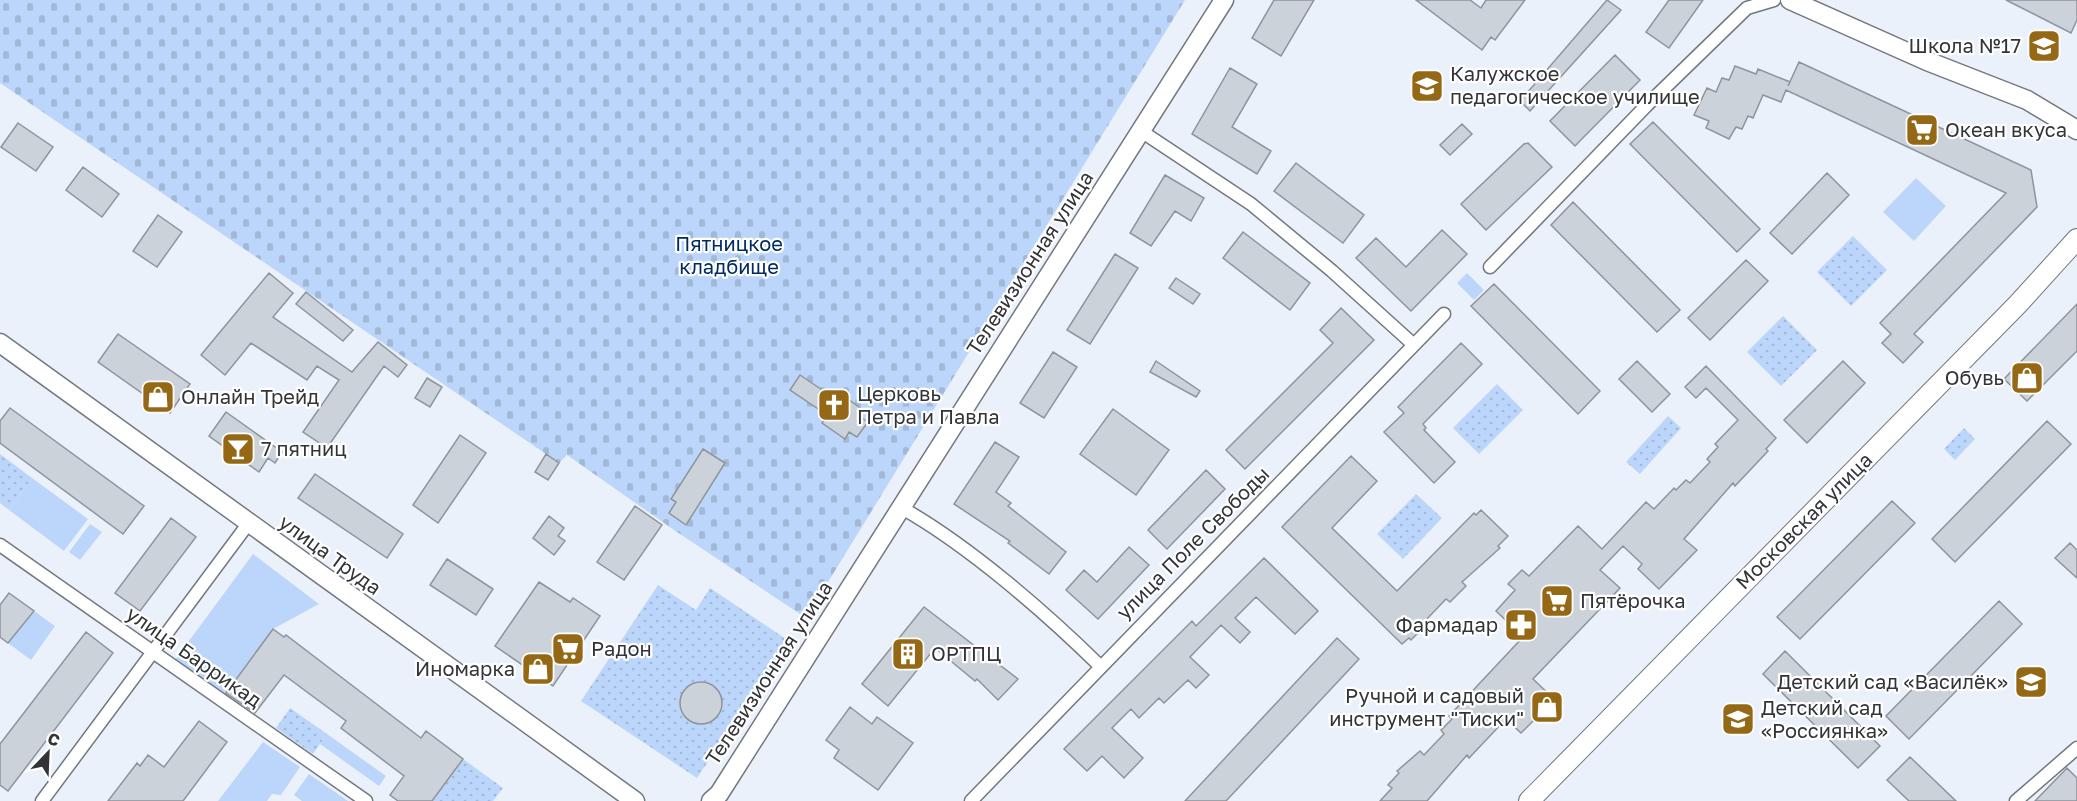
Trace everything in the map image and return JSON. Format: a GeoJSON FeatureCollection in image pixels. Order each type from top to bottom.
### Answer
{"type":"FeatureCollection","features":[{"type":"Feature","properties":{"kind":"main road","name":"Московская улица"},"geometry":{"type":"LineString","coordinates":[[1529,801],[2018,304],[2077,240]]}},
{"type":"Feature","properties":{"kind":"street","name":"Телевизионная улица"},"geometry":{"type":"LineString","coordinates":[[718,799],[1224,0]]}},
{"type":"Feature","properties":{"kind":"street"},"geometry":{"type":"LineString","coordinates":[[1490,267],[1647,105],[1747,8],[1774,0]]}},
{"type":"Feature","properties":{"kind":"street"},"geometry":{"type":"LineString","coordinates":[[1790,0],[1927,61],[2027,100],[2077,130]]}},
{"type":"Feature","properties":{"kind":"street"},"geometry":{"type":"LineString","coordinates":[[1141,131],[1251,204],[1332,271],[1414,345]]}},
{"type":"Feature","properties":{"kind":"street","name":"улица Поле Свободы"},"geometry":{"type":"LineString","coordinates":[[971,801],[1444,314]]}},
{"type":"Feature","properties":{"kind":"street","name":"улица Труда"},"geometry":{"type":"LineString","coordinates":[[0,343],[634,801]]}},
{"type":"Feature","properties":{"kind":"street"},"geometry":{"type":"LineString","coordinates":[[902,508],[925,521],[969,554],[1100,666]]}},
{"type":"Feature","properties":{"kind":"street"},"geometry":{"type":"LineString","coordinates":[[42,801],[248,524]]}},
{"type":"Feature","properties":{"kind":"street","name":"улица Баррикад"},"geometry":{"type":"LineString","coordinates":[[0,545],[366,801]]}},
{"type":"Feature","properties":{"kind":"street"},"geometry":{"type":"LineString","coordinates":[[2016,801],[2077,748]]}},
{"type":"Feature","properties":{"kind":"green space","name":"Пятницкое кладбище"},"geometry":{"type":"Polygon","coordinates":[[[0,0],[1185,0],[806,618],[567,455],[559,463],[0,83],[0,0]]]}},
{"type":"Feature","properties":{"kind":"green space"},"geometry":{"type":"Polygon","coordinates":[[[1916,178],[1946,206],[1914,241],[1883,212],[1916,178]]]}},
{"type":"Feature","properties":{"kind":"green space"},"geometry":{"type":"Polygon","coordinates":[[[1853,236],[1887,270],[1851,306],[1817,272],[1853,236]]]}},
{"type":"Feature","properties":{"kind":"green space"},"geometry":{"type":"Polygon","coordinates":[[[1467,273],[1484,290],[1474,300],[1457,283],[1467,273]]]}},
{"type":"Feature","properties":{"kind":"green space"},"geometry":{"type":"Polygon","coordinates":[[[1783,316],[1817,350],[1781,386],[1747,352],[1783,316]]]}},
{"type":"Feature","properties":{"kind":"green space"},"geometry":{"type":"Polygon","coordinates":[[[1497,384],[1523,410],[1479,454],[1453,428],[1497,384]]]}},
{"type":"Feature","properties":{"kind":"green space"},"geometry":{"type":"Polygon","coordinates":[[[1668,416],[1681,428],[1640,474],[1626,462],[1668,416]]]}},
{"type":"Feature","properties":{"kind":"green space"},"geometry":{"type":"Polygon","coordinates":[[[1964,428],[1975,439],[1955,460],[1944,449],[1964,428]]]}},
{"type":"Feature","properties":{"kind":"green space"},"geometry":{"type":"Polygon","coordinates":[[[0,454],[32,478],[9,510],[0,503],[0,454]]]}},
{"type":"Feature","properties":{"kind":"green space"},"geometry":{"type":"Polygon","coordinates":[[[32,478],[88,519],[64,551],[9,510],[32,478]]]}},
{"type":"Feature","properties":{"kind":"green space"},"geometry":{"type":"Polygon","coordinates":[[[1416,494],[1442,518],[1403,559],[1377,534],[1416,494]]]}},
{"type":"Feature","properties":{"kind":"green space"},"geometry":{"type":"Polygon","coordinates":[[[90,524],[102,532],[80,560],[69,552],[90,524]]]}},
{"type":"Feature","properties":{"kind":"green space"},"geometry":{"type":"Polygon","coordinates":[[[253,554],[319,604],[273,629],[224,696],[175,660],[253,554]]]}},
{"type":"Feature","properties":{"kind":"green space"},"geometry":{"type":"Polygon","coordinates":[[[658,585],[696,610],[710,588],[789,641],[697,778],[581,701],[658,585]]]}},
{"type":"Feature","properties":{"kind":"green space"},"geometry":{"type":"Polygon","coordinates":[[[34,611],[55,626],[31,660],[8,643],[34,611]]]}},
{"type":"Feature","properties":{"kind":"green space"},"geometry":{"type":"Polygon","coordinates":[[[290,708],[327,734],[313,754],[276,728],[290,708]]]}},
{"type":"Feature","properties":{"kind":"green space"},"geometry":{"type":"Polygon","coordinates":[[[327,734],[386,776],[379,786],[320,744],[327,734]]]}},
{"type":"Feature","properties":{"kind":"green space"},"geometry":{"type":"Polygon","coordinates":[[[263,742],[300,767],[281,795],[272,794],[267,801],[218,801],[263,742]]]}},
{"type":"Feature","properties":{"kind":"green space"},"geometry":{"type":"Polygon","coordinates":[[[463,759],[503,788],[493,801],[432,801],[463,759]]]}},
{"type":"Feature","properties":{"kind":"green space"},"geometry":{"type":"Polygon","coordinates":[[[309,774],[348,801],[302,801],[294,795],[309,774]]]}},
{"type":"Feature","properties":{"kind":"building"},"geometry":{"type":"Polygon","coordinates":[[[1274,0],[1314,0],[1281,56],[1252,38],[1274,0]]]}},
{"type":"Feature","properties":{"kind":"building"},"geometry":{"type":"Polygon","coordinates":[[[1416,0],[1470,0],[1481,8],[1486,0],[1525,0],[1495,40],[1491,37],[1482,50],[1416,0]]]}},
{"type":"Feature","properties":{"kind":"building"},"geometry":{"type":"Polygon","coordinates":[[[1607,0],[1621,10],[1530,111],[1520,101],[1607,0]]]}},
{"type":"Feature","properties":{"kind":"building"},"geometry":{"type":"Polygon","coordinates":[[[1669,0],[1703,0],[1669,48],[1646,32],[1669,0]]]}},
{"type":"Feature","properties":{"kind":"building"},"geometry":{"type":"Polygon","coordinates":[[[2006,0],[2077,0],[2077,20],[2071,33],[2006,0]]]}},
{"type":"Feature","properties":{"kind":"building"},"geometry":{"type":"Polygon","coordinates":[[[1615,55],[1640,80],[1575,146],[1550,121],[1615,55]]]}},
{"type":"Feature","properties":{"kind":"building"},"geometry":{"type":"Polygon","coordinates":[[[1799,62],[2031,170],[2037,207],[1914,334],[1923,342],[1903,363],[1882,343],[1891,334],[1880,323],[2006,193],[1786,90],[1781,102],[1763,95],[1753,118],[1748,116],[1742,129],[1736,127],[1729,139],[1706,128],[1709,121],[1694,115],[1707,88],[1716,92],[1722,78],[1729,80],[1735,66],[1756,74],[1758,69],[1790,82],[1799,62]]]}},
{"type":"Feature","properties":{"kind":"building"},"geometry":{"type":"Polygon","coordinates":[[[1230,68],[1257,84],[1232,127],[1271,151],[1257,174],[1192,134],[1230,68]]]}},
{"type":"Feature","properties":{"kind":"building"},"geometry":{"type":"Polygon","coordinates":[[[1653,122],[1760,229],[1737,252],[1630,144],[1653,122]]]}},
{"type":"Feature","properties":{"kind":"building"},"geometry":{"type":"Polygon","coordinates":[[[18,123],[53,147],[36,171],[1,147],[18,123]]]}},
{"type":"Feature","properties":{"kind":"building"},"geometry":{"type":"Polygon","coordinates":[[[1462,124],[1472,134],[1450,155],[1440,145],[1462,124]]]}},
{"type":"Feature","properties":{"kind":"building"},"geometry":{"type":"Polygon","coordinates":[[[1528,143],[1552,167],[1486,230],[1461,204],[1524,144],[1528,143]]]}},
{"type":"Feature","properties":{"kind":"building"},"geometry":{"type":"Polygon","coordinates":[[[1296,163],[1364,215],[1343,243],[1274,191],[1296,163]]]}},
{"type":"Feature","properties":{"kind":"building"},"geometry":{"type":"Polygon","coordinates":[[[83,167],[119,194],[102,217],[66,190],[83,167]]]}},
{"type":"Feature","properties":{"kind":"building"},"geometry":{"type":"Polygon","coordinates":[[[1827,173],[1849,195],[1792,254],[1770,233],[1827,173]]]}},
{"type":"Feature","properties":{"kind":"building"},"geometry":{"type":"Polygon","coordinates":[[[1165,175],[1204,198],[1191,221],[1175,211],[1151,246],[1130,233],[1165,175]]]}},
{"type":"Feature","properties":{"kind":"building"},"geometry":{"type":"Polygon","coordinates":[[[1573,202],[1680,310],[1657,332],[1551,225],[1573,202]]]}},
{"type":"Feature","properties":{"kind":"building"},"geometry":{"type":"Polygon","coordinates":[[[158,215],[182,232],[157,267],[133,251],[158,215]]]}},
{"type":"Feature","properties":{"kind":"building"},"geometry":{"type":"Polygon","coordinates":[[[1442,230],[1467,254],[1411,311],[1356,258],[1376,238],[1406,267],[1442,230]]]}},
{"type":"Feature","properties":{"kind":"building"},"geometry":{"type":"Polygon","coordinates":[[[1243,232],[1310,283],[1290,310],[1223,258],[1243,232]]]}},
{"type":"Feature","properties":{"kind":"building"},"geometry":{"type":"Polygon","coordinates":[[[1115,254],[1138,268],[1090,344],[1067,330],[1115,254]]]}},
{"type":"Feature","properties":{"kind":"building"},"geometry":{"type":"Polygon","coordinates":[[[1746,260],[1768,281],[1710,340],[1688,318],[1746,260]]]}},
{"type":"Feature","properties":{"kind":"building"},"geometry":{"type":"Polygon","coordinates":[[[269,273],[293,293],[273,317],[352,372],[378,342],[407,365],[398,377],[384,366],[327,448],[303,432],[339,380],[317,366],[307,380],[251,343],[225,375],[201,355],[269,273]]]}},
{"type":"Feature","properties":{"kind":"building"},"geometry":{"type":"Polygon","coordinates":[[[1176,278],[1200,294],[1193,304],[1169,288],[1176,278]]]}},
{"type":"Feature","properties":{"kind":"building"},"geometry":{"type":"Polygon","coordinates":[[[1494,284],[1600,391],[1578,414],[1471,306],[1494,284]]]}},
{"type":"Feature","properties":{"kind":"building"},"geometry":{"type":"Polygon","coordinates":[[[306,292],[353,330],[343,341],[296,304],[306,292]]]}},
{"type":"Feature","properties":{"kind":"building"},"geometry":{"type":"Polygon","coordinates":[[[2077,304],[2077,351],[2027,401],[2004,379],[2077,304]]]}},
{"type":"Feature","properties":{"kind":"building"},"geometry":{"type":"Polygon","coordinates":[[[1341,308],[1374,340],[1245,469],[1226,450],[1333,343],[1320,330],[1341,308]]]}},
{"type":"Feature","properties":{"kind":"building"},"geometry":{"type":"Polygon","coordinates":[[[118,334],[190,384],[170,413],[98,362],[118,334]]]}},
{"type":"Feature","properties":{"kind":"building"},"geometry":{"type":"Polygon","coordinates":[[[1461,343],[1482,364],[1423,424],[1426,428],[1424,430],[1455,462],[1434,483],[1384,432],[1404,413],[1398,407],[1461,343]]]}},
{"type":"Feature","properties":{"kind":"building"},"geometry":{"type":"Polygon","coordinates":[[[1053,352],[1077,367],[1044,418],[1020,403],[1053,352]]]}},
{"type":"Feature","properties":{"kind":"building"},"geometry":{"type":"Polygon","coordinates":[[[1156,361],[1200,391],[1196,397],[1150,372],[1156,361]]]}},
{"type":"Feature","properties":{"kind":"building"},"geometry":{"type":"Polygon","coordinates":[[[1637,361],[1670,394],[1652,412],[1619,379],[1637,361]]]}},
{"type":"Feature","properties":{"kind":"building"},"geometry":{"type":"Polygon","coordinates":[[[1843,361],[1865,383],[1807,443],[1784,420],[1843,361]]]}},
{"type":"Feature","properties":{"kind":"building"},"geometry":{"type":"Polygon","coordinates":[[[1706,366],[1776,438],[1766,449],[1768,451],[1735,486],[1733,483],[1684,539],[1697,550],[1659,589],[1638,569],[1642,564],[1623,546],[1600,570],[1620,588],[1533,679],[1554,699],[1547,707],[1521,733],[1506,719],[1469,758],[1467,755],[1427,801],[1380,801],[1392,788],[1388,785],[1399,773],[1397,771],[1420,751],[1424,755],[1444,734],[1441,730],[1452,719],[1449,716],[1523,637],[1496,611],[1515,590],[1508,584],[1522,570],[1529,576],[1578,526],[1602,549],[1646,502],[1654,509],[1674,488],[1676,490],[1686,480],[1690,483],[1710,462],[1707,459],[1718,447],[1715,444],[1738,420],[1706,388],[1696,398],[1685,387],[1706,366]]]}},
{"type":"Feature","properties":{"kind":"building","name":"Церковь Петра и Павла"},"geometry":{"type":"Polygon","coordinates":[[[800,375],[837,400],[841,394],[863,410],[859,416],[868,422],[857,437],[849,432],[845,439],[822,423],[827,415],[790,390],[800,375]]]}},
{"type":"Feature","properties":{"kind":"building"},"geometry":{"type":"Polygon","coordinates":[[[427,378],[442,387],[430,407],[415,398],[427,378]]]}},
{"type":"Feature","properties":{"kind":"building"},"geometry":{"type":"Polygon","coordinates":[[[10,408],[144,506],[123,534],[0,443],[0,421],[10,408]]]}},
{"type":"Feature","properties":{"kind":"building"},"geometry":{"type":"Polygon","coordinates":[[[1113,409],[1169,450],[1136,495],[1080,454],[1113,409]]]}},
{"type":"Feature","properties":{"kind":"building"},"geometry":{"type":"Polygon","coordinates":[[[226,412],[282,452],[275,463],[268,458],[259,472],[209,436],[226,412]]]}},
{"type":"Feature","properties":{"kind":"building"},"geometry":{"type":"Polygon","coordinates":[[[2047,421],[2071,444],[1955,562],[1932,539],[2047,421]]]}},
{"type":"Feature","properties":{"kind":"building"},"geometry":{"type":"Polygon","coordinates":[[[460,435],[486,453],[438,523],[413,505],[460,435]]]}},
{"type":"Feature","properties":{"kind":"building"},"geometry":{"type":"Polygon","coordinates":[[[995,442],[1019,457],[996,492],[1011,503],[1008,506],[1066,552],[1049,574],[1008,543],[1010,541],[954,504],[995,442]]]}},
{"type":"Feature","properties":{"kind":"building"},"geometry":{"type":"Polygon","coordinates":[[[703,449],[725,463],[686,525],[669,513],[676,502],[671,499],[703,449]]]}},
{"type":"Feature","properties":{"kind":"building"},"geometry":{"type":"Polygon","coordinates":[[[546,454],[559,463],[548,480],[535,472],[546,454]]]}},
{"type":"Feature","properties":{"kind":"building"},"geometry":{"type":"Polygon","coordinates":[[[1351,456],[1377,481],[1332,528],[1397,591],[1474,513],[1476,515],[1481,510],[1508,536],[1498,546],[1500,548],[1462,582],[1466,586],[1450,602],[1446,599],[1424,622],[1426,625],[1411,640],[1409,638],[1402,644],[1282,527],[1351,456]]]}},
{"type":"Feature","properties":{"kind":"building"},"geometry":{"type":"Polygon","coordinates":[[[1206,470],[1225,489],[1167,549],[1148,530],[1206,470]]]}},
{"type":"Feature","properties":{"kind":"building"},"geometry":{"type":"Polygon","coordinates":[[[315,474],[403,534],[387,558],[298,498],[315,474]]]}},
{"type":"Feature","properties":{"kind":"building"},"geometry":{"type":"Polygon","coordinates":[[[1892,501],[1915,523],[1800,639],[1777,617],[1892,501]]]}},
{"type":"Feature","properties":{"kind":"building"},"geometry":{"type":"Polygon","coordinates":[[[635,506],[662,525],[624,580],[597,562],[635,506]]]}},
{"type":"Feature","properties":{"kind":"building"},"geometry":{"type":"Polygon","coordinates":[[[549,516],[564,528],[558,536],[565,541],[554,555],[533,538],[549,516]]]}},
{"type":"Feature","properties":{"kind":"building"},"geometry":{"type":"Polygon","coordinates":[[[171,518],[196,537],[140,611],[115,593],[171,518]]]}},
{"type":"Feature","properties":{"kind":"building"},"geometry":{"type":"Polygon","coordinates":[[[2070,543],[2077,550],[2077,578],[2055,558],[2070,543]]]}},
{"type":"Feature","properties":{"kind":"building"},"geometry":{"type":"Polygon","coordinates":[[[1129,547],[1149,565],[1098,619],[1066,590],[1084,570],[1097,582],[1129,547]]]}},
{"type":"Feature","properties":{"kind":"building"},"geometry":{"type":"Polygon","coordinates":[[[1264,558],[1318,611],[1295,634],[1256,597],[1235,618],[1250,632],[1240,643],[1221,625],[1190,657],[1209,675],[1196,688],[1188,680],[1164,703],[1159,698],[1139,718],[1131,709],[1112,728],[1143,758],[1124,778],[1102,756],[1087,771],[1064,749],[1192,621],[1196,626],[1264,558]]]}},
{"type":"Feature","properties":{"kind":"building"},"geometry":{"type":"Polygon","coordinates":[[[447,559],[493,589],[476,615],[430,585],[447,559]]]}},
{"type":"Feature","properties":{"kind":"building"},"geometry":{"type":"Polygon","coordinates":[[[539,582],[570,602],[573,598],[600,616],[553,686],[495,646],[539,582]]]}},
{"type":"Feature","properties":{"kind":"building"},"geometry":{"type":"Polygon","coordinates":[[[9,593],[34,611],[8,643],[0,637],[0,605],[9,593]]]}},
{"type":"Feature","properties":{"kind":"building"},"geometry":{"type":"Polygon","coordinates":[[[1999,601],[2022,624],[1909,739],[1886,716],[1999,601]]]}},
{"type":"Feature","properties":{"kind":"building","name":"ОРТПЦ"},"geometry":{"type":"Polygon","coordinates":[[[924,607],[1018,679],[998,700],[977,679],[975,681],[935,648],[888,706],[862,684],[924,607]]]}},
{"type":"Feature","properties":{"kind":"building"},"geometry":{"type":"Polygon","coordinates":[[[273,629],[284,637],[286,635],[421,738],[426,731],[463,759],[432,801],[398,801],[390,795],[404,776],[341,728],[346,721],[284,675],[255,713],[226,693],[273,629]]]}},
{"type":"Feature","properties":{"kind":"building"},"geometry":{"type":"Polygon","coordinates":[[[86,632],[113,653],[8,791],[0,785],[0,744],[86,632]]]}},
{"type":"Feature","properties":{"kind":"building"},"geometry":{"type":"Polygon","coordinates":[[[1337,638],[1359,659],[1226,801],[1185,801],[1337,638]]]}},
{"type":"Feature","properties":{"kind":"building"},"geometry":{"type":"Polygon","coordinates":[[[1785,651],[1880,746],[1858,768],[1763,674],[1785,651]]]}},
{"type":"Feature","properties":{"kind":"building"},"geometry":{"type":"Polygon","coordinates":[[[701,682],[716,688],[722,703],[716,718],[701,724],[686,718],[680,703],[686,688],[701,682]]]}},
{"type":"Feature","properties":{"kind":"building"},"geometry":{"type":"Polygon","coordinates":[[[850,707],[872,724],[877,717],[913,743],[878,790],[834,758],[839,750],[826,740],[850,707]]]}},
{"type":"Feature","properties":{"kind":"building"},"geometry":{"type":"Polygon","coordinates":[[[199,721],[227,742],[183,801],[108,801],[137,763],[140,766],[148,755],[164,767],[199,721]]]}},
{"type":"Feature","properties":{"kind":"building"},"geometry":{"type":"Polygon","coordinates":[[[1910,757],[1956,801],[1909,801],[1887,780],[1910,757]]]}},
{"type":"Feature","properties":{"kind":"building"},"geometry":{"type":"Polygon","coordinates":[[[2067,768],[2077,778],[2077,801],[2035,801],[2067,768]]]}},
{"type":"Feature","properties":{"kind":"place","name":"Школа №17"},"geometry":{"type":"Point","coordinates":[2044,46]}},
{"type":"Feature","properties":{"kind":"place","name":"Калужское педагогическое училище"},"geometry":{"type":"Point","coordinates":[1427,86]}},
{"type":"Feature","properties":{"kind":"place","name":"Океан вкуса"},"geometry":{"type":"Point","coordinates":[1922,130]}},
{"type":"Feature","properties":{"kind":"place","name":"Обувь"},"geometry":{"type":"Point","coordinates":[2027,378]}},
{"type":"Feature","properties":{"kind":"place","name":"Онлайн Трейд"},"geometry":{"type":"Point","coordinates":[158,397]}},
{"type":"Feature","properties":{"kind":"place","name":"Церковь Петра и Павла"},"geometry":{"type":"Point","coordinates":[834,405]}},
{"type":"Feature","properties":{"kind":"place","name":"7 пятниц"},"geometry":{"type":"Point","coordinates":[238,449]}},
{"type":"Feature","properties":{"kind":"place","name":"Пятёрочка"},"geometry":{"type":"Point","coordinates":[1557,601]}},
{"type":"Feature","properties":{"kind":"place","name":"Фармадар"},"geometry":{"type":"Point","coordinates":[1521,625]}},
{"type":"Feature","properties":{"kind":"place","name":"Радон"},"geometry":{"type":"Point","coordinates":[568,649]}},
{"type":"Feature","properties":{"kind":"place","name":"ОРТПЦ"},"geometry":{"type":"Point","coordinates":[908,654]}},
{"type":"Feature","properties":{"kind":"place","name":"Иномарка"},"geometry":{"type":"Point","coordinates":[538,669]}},
{"type":"Feature","properties":{"kind":"place","name":"Детский сад «Василёк»"},"geometry":{"type":"Point","coordinates":[2031,682]}},
{"type":"Feature","properties":{"kind":"place","name":"Ручной и садовый инструмент \"Тиски\""},"geometry":{"type":"Point","coordinates":[1547,707]}},
{"type":"Feature","properties":{"kind":"place","name":"Детский сад «Россиянка»"},"geometry":{"type":"Point","coordinates":[1738,719]}}]}
